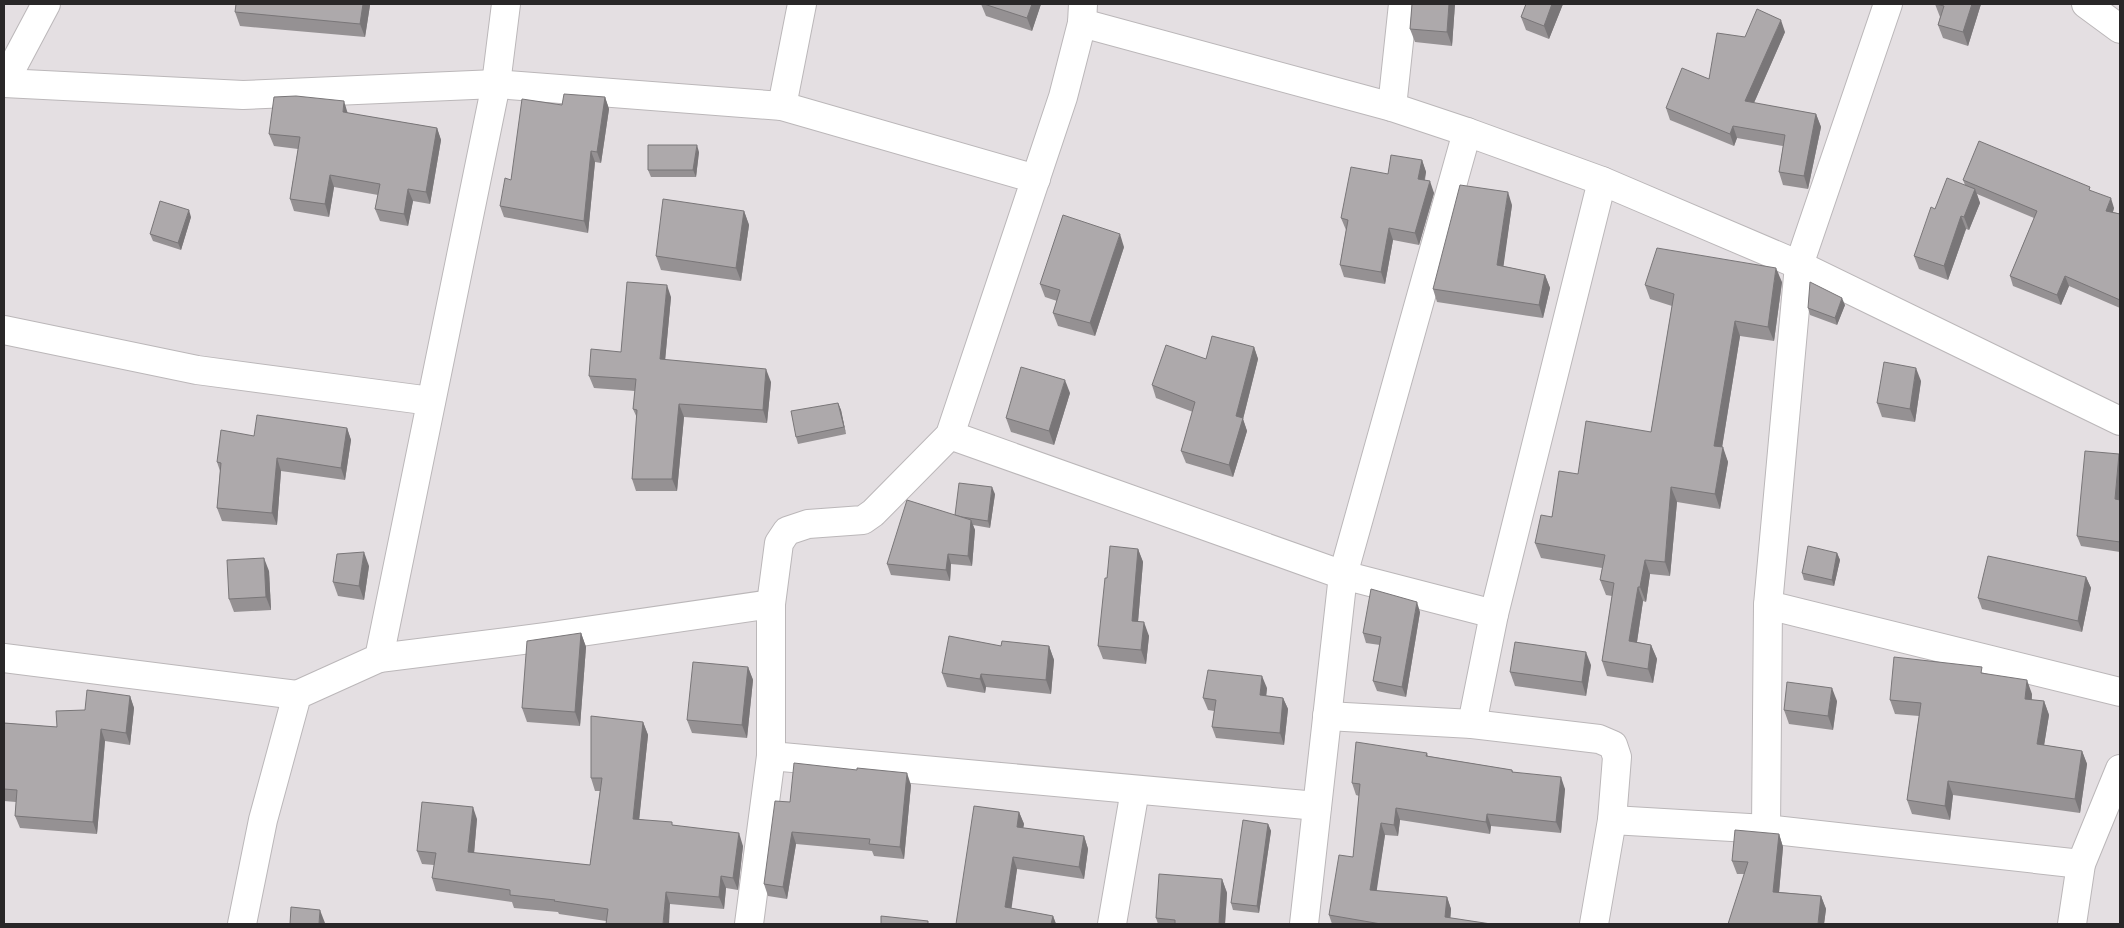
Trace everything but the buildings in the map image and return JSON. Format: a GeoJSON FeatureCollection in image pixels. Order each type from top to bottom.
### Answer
{"type":"FeatureCollection","features":[{"type":"Feature","properties":{"kind":"street"},"geometry":{"type":"LineString","coordinates":[[46,4],[4,83],[243,95],[496,84],[782,106],[1036,179]]}},
{"type":"Feature","properties":{"kind":"street"},"geometry":{"type":"LineString","coordinates":[[379,658],[496,84],[506,4]]}},
{"type":"Feature","properties":{"kind":"street"},"geometry":{"type":"LineString","coordinates":[[782,106],[802,4]]}},
{"type":"Feature","properties":{"kind":"street"},"geometry":{"type":"LineString","coordinates":[[1392,107],[1403,4]]}},
{"type":"Feature","properties":{"kind":"street"},"geometry":{"type":"LineString","coordinates":[[1766,829],[1768,605],[1799,264],[1888,4]]}},
{"type":"Feature","properties":{"kind":"street"},"geometry":{"type":"LineString","coordinates":[[2086,4],[2120,29]]}},
{"type":"Feature","properties":{"kind":"street"},"geometry":{"type":"LineString","coordinates":[[749,924],[771,756],[771,604],[779,543],[787,531],[808,524],[863,520],[884,504],[950,435],[1063,97],[1083,13],[1392,107],[1468,132],[1602,181],[1799,264],[2120,421]]}},
{"type":"Feature","properties":{"kind":"street"},"geometry":{"type":"LineString","coordinates":[[1304,924],[1343,575],[1468,132]]}},
{"type":"Feature","properties":{"kind":"street"},"geometry":{"type":"LineString","coordinates":[[1472,724],[1494,614],[1602,181]]}},
{"type":"Feature","properties":{"kind":"street"},"geometry":{"type":"LineString","coordinates":[[4,330],[197,370],[431,401]]}},
{"type":"Feature","properties":{"kind":"street"},"geometry":{"type":"LineString","coordinates":[[950,435],[1343,575],[1494,614]]}},
{"type":"Feature","properties":{"kind":"street"},"geometry":{"type":"LineString","coordinates":[[4,658],[297,695],[379,658],[546,637],[771,604]]}},
{"type":"Feature","properties":{"kind":"street"},"geometry":{"type":"LineString","coordinates":[[1768,605],[2120,692]]}},
{"type":"Feature","properties":{"kind":"street"},"geometry":{"type":"LineString","coordinates":[[242,924],[263,820],[297,695]]}},
{"type":"Feature","properties":{"kind":"street"},"geometry":{"type":"LineString","coordinates":[[1326,716],[1472,724],[1599,739],[1613,745],[1617,757],[1612,820],[1594,924]]}},
{"type":"Feature","properties":{"kind":"street"},"geometry":{"type":"LineString","coordinates":[[771,756],[1316,806]]}},
{"type":"Feature","properties":{"kind":"street"},"geometry":{"type":"LineString","coordinates":[[2072,924],[2081,864],[2120,769]]}},
{"type":"Feature","properties":{"kind":"street"},"geometry":{"type":"LineString","coordinates":[[1112,924],[1135,790]]}},
{"type":"Feature","properties":{"kind":"street"},"geometry":{"type":"LineString","coordinates":[[1612,820],[1766,829],[2081,864]]}}]}
